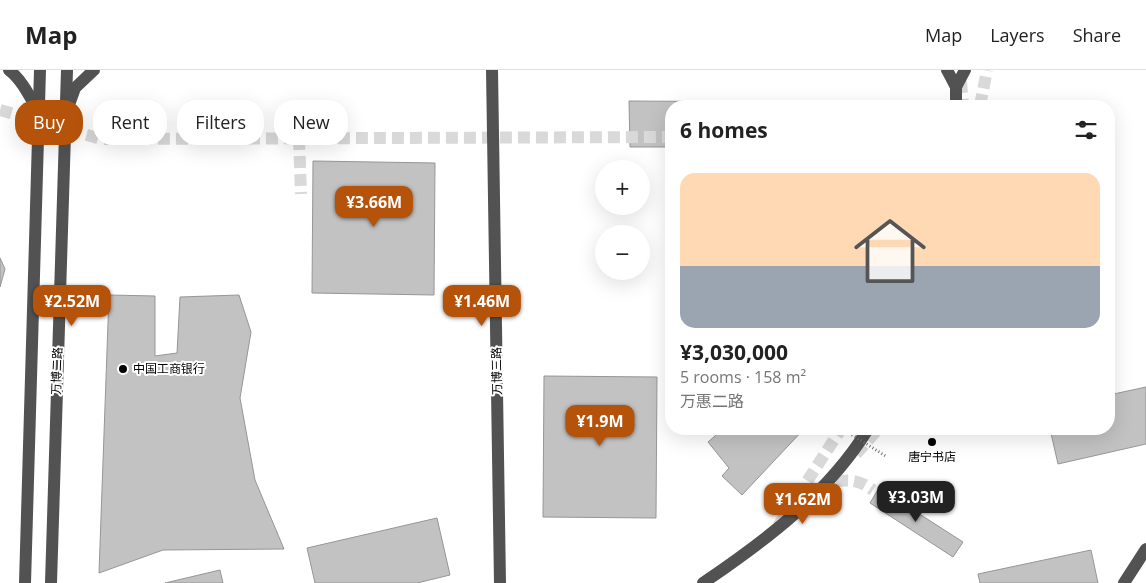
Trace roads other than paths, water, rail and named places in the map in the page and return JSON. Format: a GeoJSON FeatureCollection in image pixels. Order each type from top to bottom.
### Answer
{"type":"FeatureCollection","features":[{"type":"Feature","properties":{"kind":"street"},"geometry":{"type":"LineString","coordinates":[[10,70],[32,100]]}},
{"type":"Feature","properties":{"kind":"street"},"geometry":{"type":"LineString","coordinates":[[39,100],[40,70]]}},
{"type":"Feature","properties":{"kind":"street","name":"万博二路"},"geometry":{"type":"LineString","coordinates":[[66,100],[67,70]]}},
{"type":"Feature","properties":{"kind":"street"},"geometry":{"type":"LineString","coordinates":[[70,100],[75,88],[94,70]]}},
{"type":"Feature","properties":{"kind":"street","name":"万博三路"},"geometry":{"type":"LineString","coordinates":[[492,70],[500,583]]}},
{"type":"Feature","properties":{"kind":"street"},"geometry":{"type":"LineString","coordinates":[[947,70],[956,87]]}},
{"type":"Feature","properties":{"kind":"street"},"geometry":{"type":"LineString","coordinates":[[956,100],[956,87],[965,70]]}},
{"type":"Feature","properties":{"kind":"street"},"geometry":{"type":"LineString","coordinates":[[25,583],[37,145]]}},
{"type":"Feature","properties":{"kind":"street","name":"万博二路"},"geometry":{"type":"LineString","coordinates":[[50,583],[64,145]]}},
{"type":"Feature","properties":{"kind":"street"},"geometry":{"type":"LineString","coordinates":[[703,583],[787,522],[832,476],[863,435]]}},
{"type":"Feature","properties":{"kind":"street"},"geometry":{"type":"LineString","coordinates":[[1124,583],[1146,550]]}},
{"type":"Feature","properties":{"kind":"tunnel"},"geometry":{"type":"LineString","coordinates":[[981,100],[987,70]]}},
{"type":"Feature","properties":{"kind":"tunnel"},"geometry":{"type":"LineString","coordinates":[[961,81],[963,100]]}},
{"type":"Feature","properties":{"kind":"tunnel"},"geometry":{"type":"LineString","coordinates":[[0,110],[101,139],[665,137]]}},
{"type":"Feature","properties":{"kind":"tunnel"},"geometry":{"type":"LineString","coordinates":[[299,145],[301,194]]}},
{"type":"Feature","properties":{"kind":"tunnel"},"geometry":{"type":"LineString","coordinates":[[778,526],[837,435]]}},
{"type":"Feature","properties":{"kind":"tunnel"},"geometry":{"type":"LineString","coordinates":[[856,454],[873,435]]}},
{"type":"Feature","properties":{"kind":"tunnel"},"geometry":{"type":"LineString","coordinates":[[836,481],[855,481],[873,490]]}},
{"type":"Feature","properties":{"kind":"place","name":"中国工商银行"},"geometry":{"type":"Point","coordinates":[123,369]}},
{"type":"Feature","properties":{"kind":"place","name":"唐宁书店"},"geometry":{"type":"Point","coordinates":[932,442]}}]}
